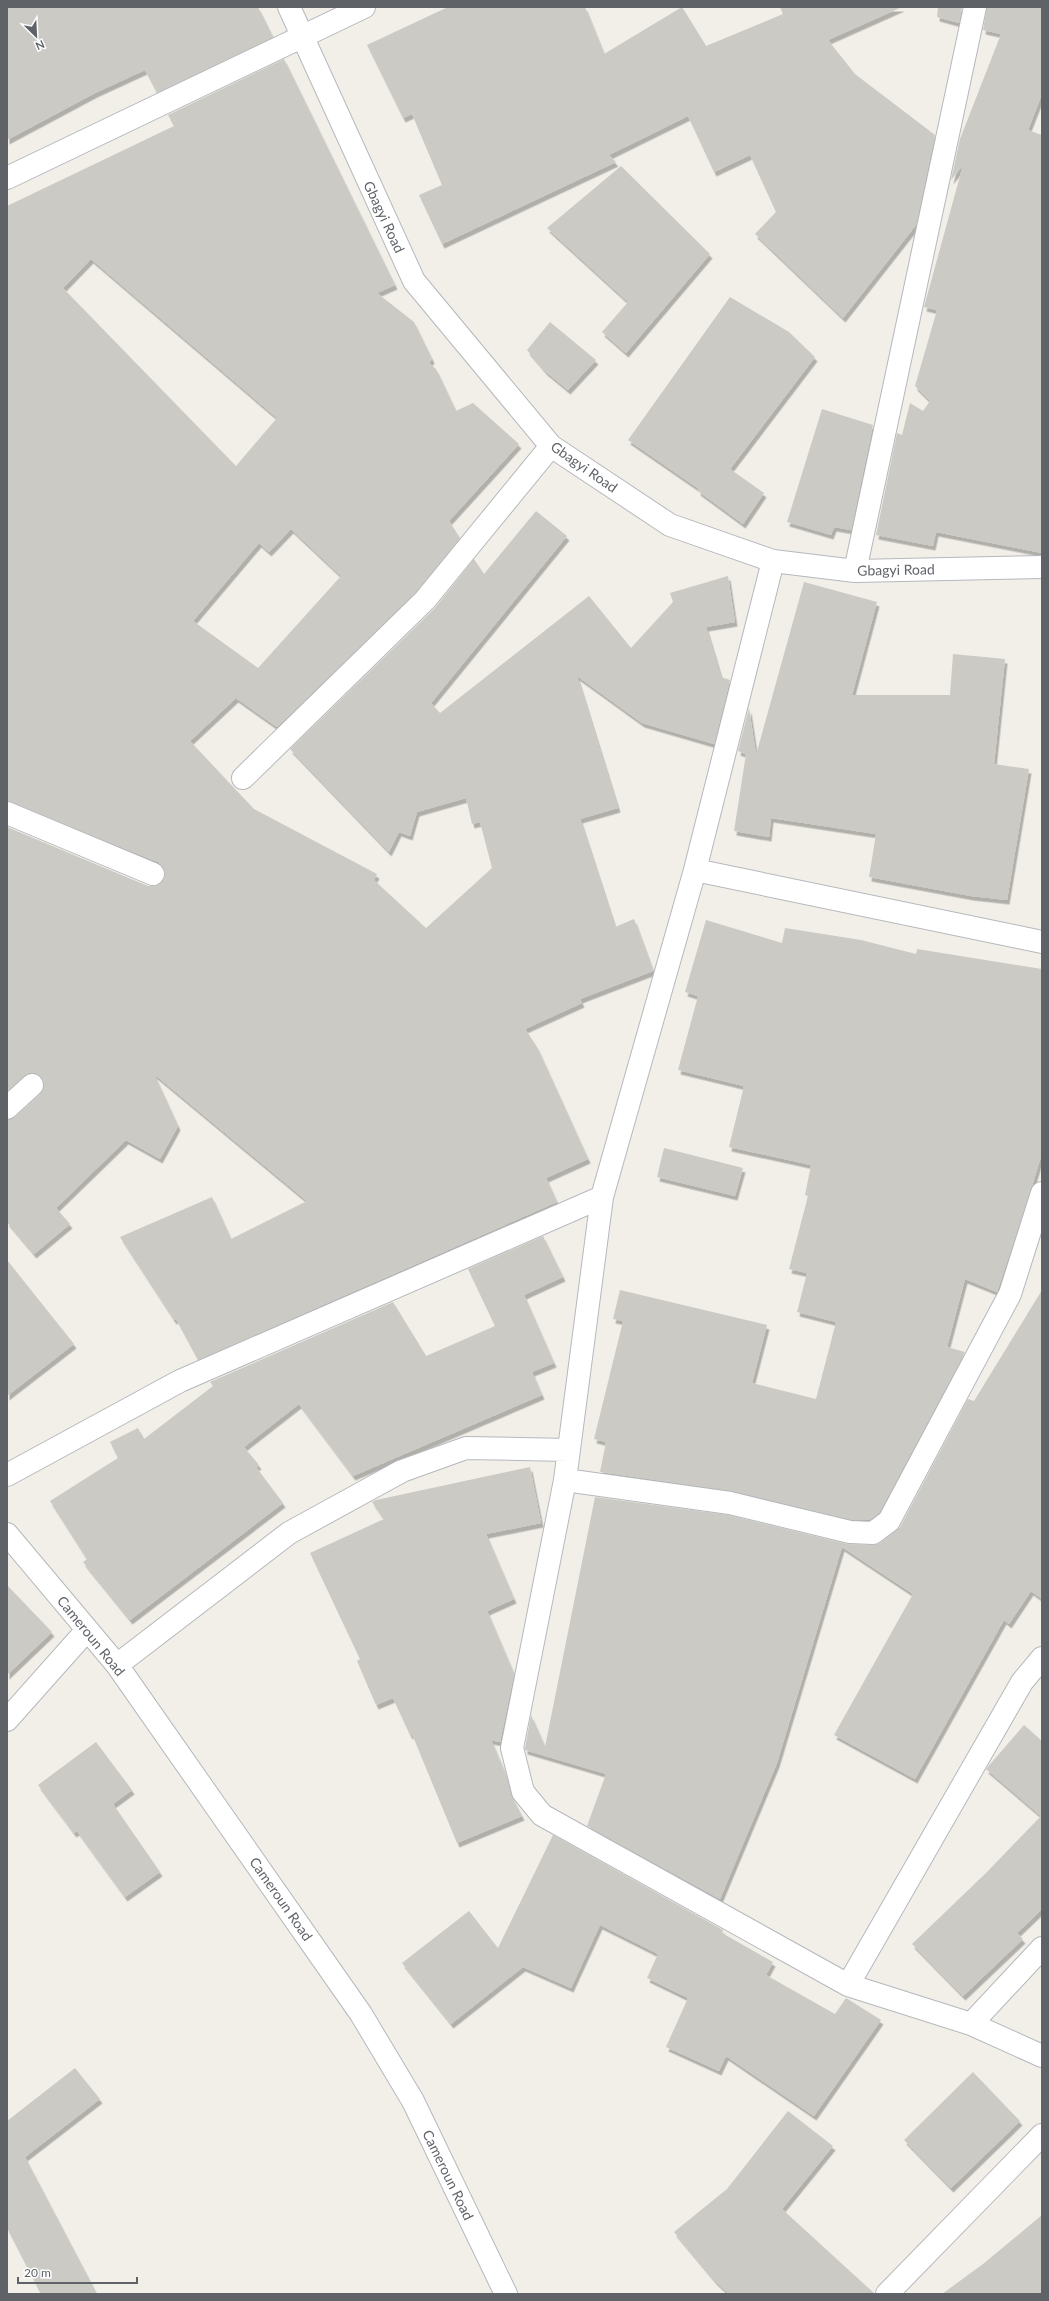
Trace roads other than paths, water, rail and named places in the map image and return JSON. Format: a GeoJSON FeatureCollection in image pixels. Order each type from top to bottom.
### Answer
{"type":"FeatureCollection","features":[{"type":"Feature","properties":{"kind":"street","name":"Gbagyi Road"},"geometry":{"type":"LineString","coordinates":[[290,7],[302,37],[414,281],[551,446],[670,525],[773,560],[855,571],[1042,567]]}},
{"type":"Feature","properties":{"kind":"street"},"geometry":{"type":"LineString","coordinates":[[7,178],[364,7]]}},
{"type":"Feature","properties":{"kind":"street"},"geometry":{"type":"LineString","coordinates":[[855,571],[975,7]]}},
{"type":"Feature","properties":{"kind":"street"},"geometry":{"type":"LineString","coordinates":[[243,778],[425,600],[551,446]]}},
{"type":"Feature","properties":{"kind":"street"},"geometry":{"type":"LineString","coordinates":[[773,560],[695,870],[602,1197],[565,1480],[512,1748],[523,1792],[542,1815],[848,1985],[971,2024],[1042,2056]]}},
{"type":"Feature","properties":{"kind":"street"},"geometry":{"type":"LineString","coordinates":[[7,813],[153,874]]}},
{"type":"Feature","properties":{"kind":"street"},"geometry":{"type":"LineString","coordinates":[[695,870],[1042,942]]}},
{"type":"Feature","properties":{"kind":"street"},"geometry":{"type":"LineString","coordinates":[[7,1108],[32,1085]]}},
{"type":"Feature","properties":{"kind":"street"},"geometry":{"type":"LineString","coordinates":[[565,1480],[730,1502],[850,1532],[873,1533],[889,1521],[1010,1294],[1042,1193]]}},
{"type":"Feature","properties":{"kind":"street"},"geometry":{"type":"LineString","coordinates":[[7,1475],[180,1381],[602,1197]]}},
{"type":"Feature","properties":{"kind":"street"},"geometry":{"type":"LineString","coordinates":[[117,1665],[289,1533],[402,1471],[466,1448],[568,1450]]}},
{"type":"Feature","properties":{"kind":"street","name":"Cameroun Road"},"geometry":{"type":"LineString","coordinates":[[7,1534],[117,1665],[361,2014],[413,2101],[506,2294]]}},
{"type":"Feature","properties":{"kind":"street"},"geometry":{"type":"LineString","coordinates":[[7,1720],[87,1630]]}},
{"type":"Feature","properties":{"kind":"street"},"geometry":{"type":"LineString","coordinates":[[848,1985],[1022,1682],[1042,1658]]}},
{"type":"Feature","properties":{"kind":"street"},"geometry":{"type":"LineString","coordinates":[[971,2024],[1042,1948]]}},
{"type":"Feature","properties":{"kind":"street"},"geometry":{"type":"LineString","coordinates":[[888,2294],[1042,2135]]}}]}
